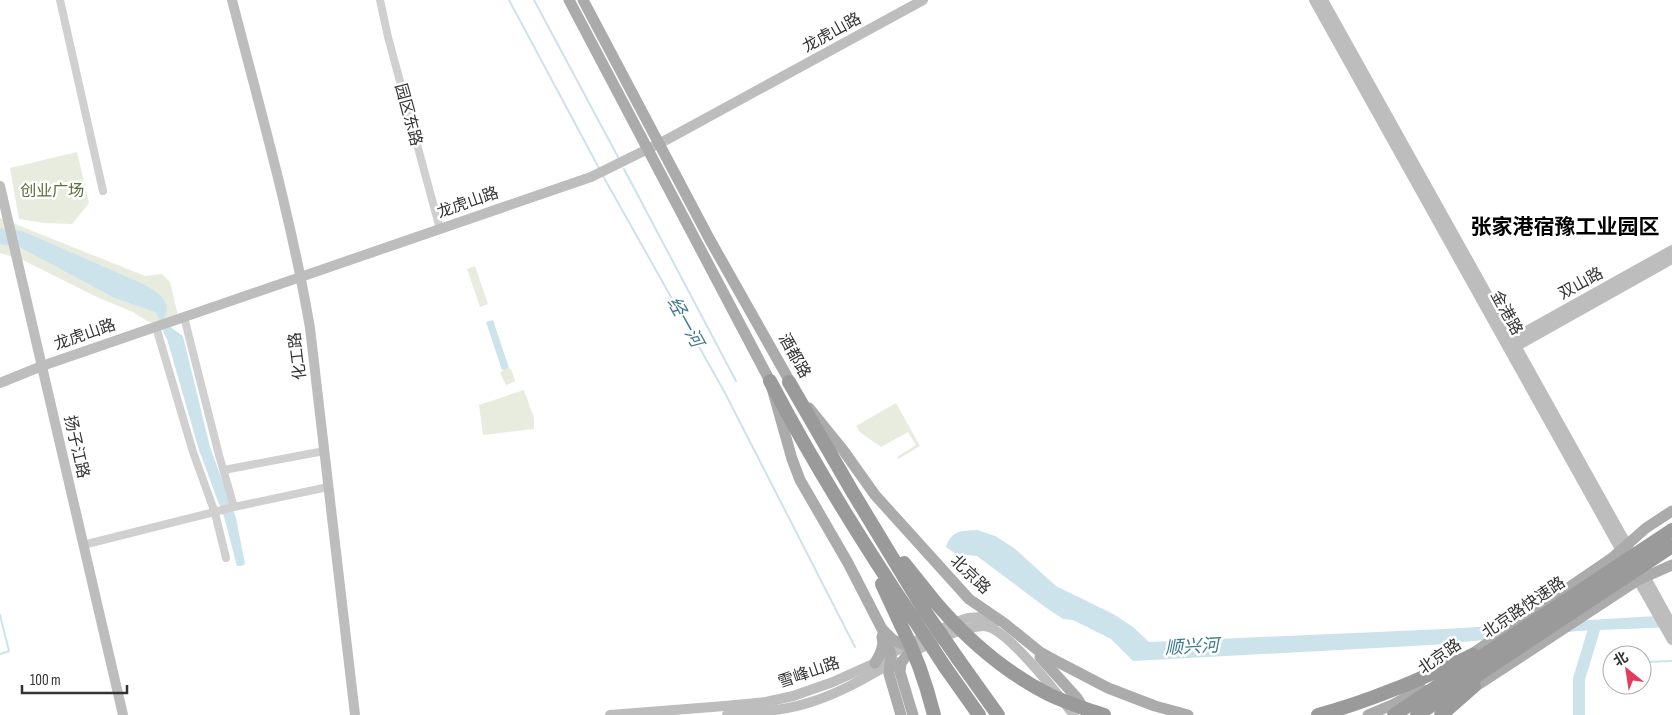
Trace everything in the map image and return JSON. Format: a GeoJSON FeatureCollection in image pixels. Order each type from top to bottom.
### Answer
{"type":"FeatureCollection","features":[{"type":"Feature","properties":{"kind":"highway","name":"酒都路"},"geometry":{"type":"LineString","coordinates":[[770,381],[845,513],[912,618],[979,715]]}},
{"type":"Feature","properties":{"kind":"highway","name":"酒都路"},"geometry":{"type":"LineString","coordinates":[[789,382],[866,514],[912,618],[958,659],[998,715]]}},
{"type":"Feature","properties":{"kind":"highway"},"geometry":{"type":"LineString","coordinates":[[866,514],[936,603],[967,636],[1007,669],[1050,695],[1104,715]]}},
{"type":"Feature","properties":{"kind":"highway","name":"北京路快速路"},"geometry":{"type":"LineString","coordinates":[[1394,715],[1672,530]]}},
{"type":"Feature","properties":{"kind":"highway","name":"北京路快速路"},"geometry":{"type":"LineString","coordinates":[[1417,715],[1672,546]]}},
{"type":"Feature","properties":{"kind":"highway"},"geometry":{"type":"LineString","coordinates":[[1318,715],[1347,708],[1393,691],[1477,654],[1543,616]]}},
{"type":"Feature","properties":{"kind":"highway"},"geometry":{"type":"LineString","coordinates":[[912,618],[919,665],[934,715]]}},
{"type":"Feature","properties":{"kind":"highway"},"geometry":{"type":"LineString","coordinates":[[1441,715],[1511,653]]}},
{"type":"Feature","properties":{"kind":"main road","name":"酒都路"},"geometry":{"type":"LineString","coordinates":[[569,0],[770,381]]}},
{"type":"Feature","properties":{"kind":"main road","name":"酒都路"},"geometry":{"type":"LineString","coordinates":[[582,0],[789,382]]}},
{"type":"Feature","properties":{"kind":"main road"},"geometry":{"type":"LineString","coordinates":[[770,381],[792,460],[800,480],[848,564],[876,618],[888,636],[907,650],[901,663],[900,672],[913,715]]}},
{"type":"Feature","properties":{"kind":"main road","name":"北京路"},"geometry":{"type":"LineString","coordinates":[[789,382],[843,450],[875,495],[969,599],[1004,623],[1040,652],[1108,688],[1155,706],[1188,715]]}},
{"type":"Feature","properties":{"kind":"main road","name":"北京路"},"geometry":{"type":"LineString","coordinates":[[1368,715],[1418,692],[1612,558],[1646,528],[1672,511]]}},
{"type":"Feature","properties":{"kind":"main road"},"geometry":{"type":"LineString","coordinates":[[1432,715],[1642,579],[1672,565]]}},
{"type":"Feature","properties":{"kind":"main road"},"geometry":{"type":"LineString","coordinates":[[876,618],[890,659],[890,683],[901,715]]}},
{"type":"Feature","properties":{"kind":"main road"},"geometry":{"type":"LineString","coordinates":[[876,618],[884,640],[877,667]]}},
{"type":"Feature","properties":{"kind":"main road"},"geometry":{"type":"LineString","coordinates":[[1023,639],[1060,678],[1088,715]]}},
{"type":"Feature","properties":{"kind":"street"},"geometry":{"type":"LineString","coordinates":[[60,0],[103,190]]}},
{"type":"Feature","properties":{"kind":"street","name":"化工路"},"geometry":{"type":"LineString","coordinates":[[232,0],[284,202],[310,328],[355,715]]}},
{"type":"Feature","properties":{"kind":"street","name":"园区东路"},"geometry":{"type":"LineString","coordinates":[[380,0],[388,37],[440,229]]}},
{"type":"Feature","properties":{"kind":"street","name":"龙虎山路"},"geometry":{"type":"LineString","coordinates":[[0,383],[42,366],[591,177],[660,143],[923,0]]}},
{"type":"Feature","properties":{"kind":"street","name":"金港路"},"geometry":{"type":"LineString","coordinates":[[1314,0],[1642,579],[1672,640]]}},
{"type":"Feature","properties":{"kind":"street","name":"金港路"},"geometry":{"type":"LineString","coordinates":[[1323,0],[1511,345]]}},
{"type":"Feature","properties":{"kind":"street","name":"扬子江路"},"geometry":{"type":"LineString","coordinates":[[0,186],[123,715]]}},
{"type":"Feature","properties":{"kind":"street","name":"双山路"},"geometry":{"type":"LineString","coordinates":[[1511,345],[1672,250]]}},
{"type":"Feature","properties":{"kind":"street","name":"双山路"},"geometry":{"type":"LineString","coordinates":[[1511,345],[1672,259]]}},
{"type":"Feature","properties":{"kind":"street"},"geometry":{"type":"LineString","coordinates":[[184,317],[234,507]]}},
{"type":"Feature","properties":{"kind":"street"},"geometry":{"type":"LineString","coordinates":[[156,327],[193,452],[215,513],[226,558]]}},
{"type":"Feature","properties":{"kind":"street"},"geometry":{"type":"LineString","coordinates":[[224,470],[324,451]]}},
{"type":"Feature","properties":{"kind":"street"},"geometry":{"type":"LineString","coordinates":[[83,545],[234,507],[328,487]]}},
{"type":"Feature","properties":{"kind":"street","name":"金港路"},"geometry":{"type":"LineString","coordinates":[[1642,579],[1672,625]]}},
{"type":"Feature","properties":{"kind":"street"},"geometry":{"type":"LineString","coordinates":[[969,599],[981,617],[973,627]]}},
{"type":"Feature","properties":{"kind":"street","name":"雪峰山路"},"geometry":{"type":"LineString","coordinates":[[727,715],[787,708],[812,702],[956,622],[968,618],[990,618],[1004,623]]}},
{"type":"Feature","properties":{"kind":"street"},"geometry":{"type":"LineString","coordinates":[[907,650],[973,627],[984,626],[997,630],[1044,677],[1074,715]]}},
{"type":"Feature","properties":{"kind":"street","name":"雪峰山路"},"geometry":{"type":"LineString","coordinates":[[610,715],[766,702],[812,691],[877,667]]}},
{"type":"Feature","properties":{"kind":"green space","name":"创业广场"},"geometry":{"type":"Polygon","coordinates":[[[77,152],[89,203],[72,224],[44,223],[19,219],[10,168],[77,152]]]}},
{"type":"Feature","properties":{"kind":"green space"},"geometry":{"type":"Polygon","coordinates":[[[0,218],[145,276],[162,274],[170,282],[178,316],[155,324],[23,260],[0,253],[0,218]]]}},
{"type":"Feature","properties":{"kind":"green space"},"geometry":{"type":"Polygon","coordinates":[[[475,266],[488,304],[480,307],[467,269],[475,266]]]}},
{"type":"Feature","properties":{"kind":"green space"},"geometry":{"type":"Polygon","coordinates":[[[507,368],[511,369],[515,380],[506,385],[500,373],[507,368]]]}},
{"type":"Feature","properties":{"kind":"green space"},"geometry":{"type":"Polygon","coordinates":[[[524,390],[534,418],[534,429],[483,435],[479,405],[524,390]]]}},
{"type":"Feature","properties":{"kind":"green space"},"geometry":{"type":"Polygon","coordinates":[[[896,403],[920,446],[898,459],[897,457],[916,445],[908,432],[881,447],[861,433],[856,426],[896,403]]]}},
{"type":"Feature","properties":{"kind":"water"},"geometry":{"type":"Polygon","coordinates":[[[0,228],[22,231],[141,283],[157,292],[165,301],[166,312],[164,318],[169,326],[183,336],[210,447],[236,518],[245,564],[237,566],[223,514],[199,450],[167,339],[155,312],[115,298],[21,248],[0,244],[0,228]]]}},
{"type":"Feature","properties":{"kind":"water"},"geometry":{"type":"Polygon","coordinates":[[[493,320],[509,368],[502,370],[486,322],[493,320]]]}},
{"type":"Feature","properties":{"kind":"water","name":"顺兴河"},"geometry":{"type":"Polygon","coordinates":[[[977,530],[995,536],[1014,548],[1056,586],[1115,615],[1133,627],[1149,642],[1444,629],[1672,615],[1672,627],[1578,631],[1431,645],[1133,661],[1111,639],[1073,620],[1063,619],[977,556],[956,554],[946,547],[954,534],[962,531],[977,530]]]}},
{"type":"Feature","properties":{"kind":"waterway","name":"经一河"},"geometry":{"type":"LineString","coordinates":[[509,0],[600,170]]}},
{"type":"Feature","properties":{"kind":"waterway","name":"经一河"},"geometry":{"type":"LineString","coordinates":[[534,0],[618,157]]}},
{"type":"Feature","properties":{"kind":"waterway","name":"经一河"},"geometry":{"type":"LineString","coordinates":[[624,169],[736,381]]}},
{"type":"Feature","properties":{"kind":"waterway","name":"经一河"},"geometry":{"type":"LineString","coordinates":[[603,176],[725,393],[855,647]]}},
{"type":"Feature","properties":{"kind":"waterway"},"geometry":{"type":"LineString","coordinates":[[0,615],[9,651],[0,654]]}},
{"type":"Feature","properties":{"kind":"waterway"},"geometry":{"type":"LineString","coordinates":[[1579,715],[1579,679],[1595,626]]}},
{"type":"Feature","properties":{"kind":"waterway"},"geometry":{"type":"LineString","coordinates":[[1652,662],[1672,661]]}},
{"type":"Feature","properties":{"kind":"district","name":"张家港宿豫工业园区"},"geometry":{"type":"Point","coordinates":[1565,227]}}]}
